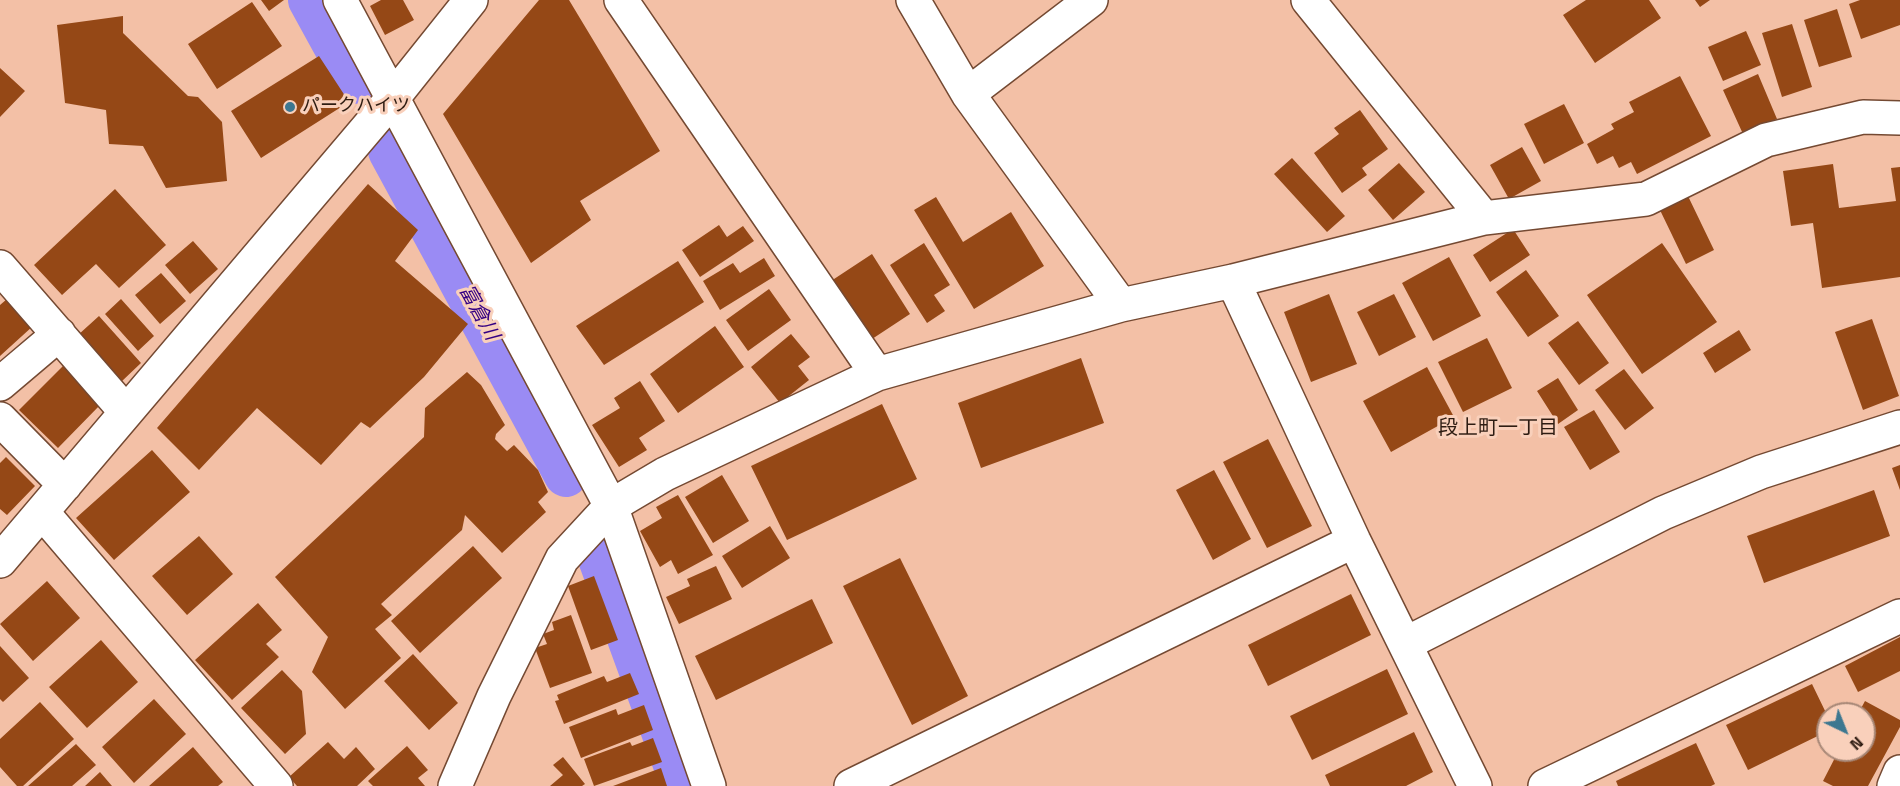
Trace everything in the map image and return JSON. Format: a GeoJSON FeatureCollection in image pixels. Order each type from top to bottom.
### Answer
{"type":"FeatureCollection","features":[{"type":"Feature","properties":{"kind":"street"},"geometry":{"type":"LineString","coordinates":[[340,0],[611,506],[709,786]]}},
{"type":"Feature","properties":{"kind":"street"},"geometry":{"type":"LineString","coordinates":[[0,561],[392,99],[471,0]]}},
{"type":"Feature","properties":{"kind":"street"},"geometry":{"type":"LineString","coordinates":[[621,0],[877,374]]}},
{"type":"Feature","properties":{"kind":"street"},"geometry":{"type":"LineString","coordinates":[[913,0],[968,94],[1121,305]]}},
{"type":"Feature","properties":{"kind":"street"},"geometry":{"type":"LineString","coordinates":[[968,94],[1091,0]]}},
{"type":"Feature","properties":{"kind":"street"},"geometry":{"type":"LineString","coordinates":[[1308,0],[1484,218]]}},
{"type":"Feature","properties":{"kind":"street"},"geometry":{"type":"LineString","coordinates":[[455,786],[494,696],[562,559],[611,506],[665,474],[877,374],[1121,305],[1233,281],[1484,218],[1646,198],[1766,140],[1863,117],[1900,118]]}},
{"type":"Feature","properties":{"kind":"street"},"geometry":{"type":"LineString","coordinates":[[0,267],[126,411]]}},
{"type":"Feature","properties":{"kind":"street"},"geometry":{"type":"LineString","coordinates":[[1233,281],[1354,541],[1475,786]]}},
{"type":"Feature","properties":{"kind":"street"},"geometry":{"type":"LineString","coordinates":[[0,384],[58,333]]}},
{"type":"Feature","properties":{"kind":"street"},"geometry":{"type":"LineString","coordinates":[[0,419],[65,485]]}},
{"type":"Feature","properties":{"kind":"street"},"geometry":{"type":"LineString","coordinates":[[1405,644],[1663,513],[1761,472],[1900,427]]}},
{"type":"Feature","properties":{"kind":"street"},"geometry":{"type":"LineString","coordinates":[[42,512],[276,786]]}},
{"type":"Feature","properties":{"kind":"street"},"geometry":{"type":"LineString","coordinates":[[851,786],[1354,541]]}},
{"type":"Feature","properties":{"kind":"street"},"geometry":{"type":"LineString","coordinates":[[1545,786],[1900,616]]}},
{"type":"Feature","properties":{"kind":"street"},"geometry":{"type":"LineString","coordinates":[[1894,786],[1900,772]]}},
{"type":"Feature","properties":{"kind":"building"},"geometry":{"type":"Polygon","coordinates":[[[261,0],[284,0],[269,11],[261,0]]]}},
{"type":"Feature","properties":{"kind":"building"},"geometry":{"type":"Polygon","coordinates":[[[381,0],[403,0],[414,20],[385,35],[370,6],[381,0]]]}},
{"type":"Feature","properties":{"kind":"building"},"geometry":{"type":"Polygon","coordinates":[[[539,0],[569,0],[660,151],[580,201],[591,220],[531,263],[443,114],[539,0]]]}},
{"type":"Feature","properties":{"kind":"building"},"geometry":{"type":"Polygon","coordinates":[[[1586,0],[1649,0],[1661,18],[1595,63],[1563,15],[1586,0]]]}},
{"type":"Feature","properties":{"kind":"building"},"geometry":{"type":"Polygon","coordinates":[[[1695,0],[1710,0],[1700,7],[1695,0]]]}},
{"type":"Feature","properties":{"kind":"building"},"geometry":{"type":"Polygon","coordinates":[[[1860,0],[1900,0],[1900,25],[1861,39],[1849,4],[1860,0]]]}},
{"type":"Feature","properties":{"kind":"building"},"geometry":{"type":"Polygon","coordinates":[[[252,2],[282,46],[217,89],[188,44],[252,2]]]}},
{"type":"Feature","properties":{"kind":"building"},"geometry":{"type":"Polygon","coordinates":[[[1837,9],[1852,57],[1819,67],[1804,20],[1837,9]]]}},
{"type":"Feature","properties":{"kind":"building"},"geometry":{"type":"Polygon","coordinates":[[[123,16],[123,33],[188,96],[198,97],[222,122],[227,181],[166,188],[143,146],[109,144],[106,110],[65,103],[57,25],[123,16]]]}},
{"type":"Feature","properties":{"kind":"building"},"geometry":{"type":"Polygon","coordinates":[[[1792,24],[1812,87],[1782,97],[1762,33],[1792,24]]]}},
{"type":"Feature","properties":{"kind":"building"},"geometry":{"type":"Polygon","coordinates":[[[1746,31],[1761,65],[1723,81],[1708,47],[1746,31]]]}},
{"type":"Feature","properties":{"kind":"building","name":"パークハイツ"},"geometry":{"type":"Polygon","coordinates":[[[319,56],[349,102],[261,158],[231,111],[319,56]]]}},
{"type":"Feature","properties":{"kind":"building"},"geometry":{"type":"Polygon","coordinates":[[[0,68],[25,91],[0,117],[0,68]]]}},
{"type":"Feature","properties":{"kind":"building"},"geometry":{"type":"Polygon","coordinates":[[[1758,74],[1777,119],[1743,134],[1723,90],[1758,74]]]}},
{"type":"Feature","properties":{"kind":"building"},"geometry":{"type":"Polygon","coordinates":[[[1680,76],[1711,136],[1637,174],[1631,162],[1619,168],[1613,156],[1597,164],[1587,144],[1614,129],[1611,124],[1634,112],[1629,102],[1680,76]]]}},
{"type":"Feature","properties":{"kind":"building"},"geometry":{"type":"Polygon","coordinates":[[[1564,104],[1584,143],[1544,164],[1524,124],[1564,104]]]}},
{"type":"Feature","properties":{"kind":"building"},"geometry":{"type":"Polygon","coordinates":[[[1360,110],[1388,149],[1362,168],[1367,175],[1342,193],[1314,153],[1339,134],[1334,128],[1360,110]]]}},
{"type":"Feature","properties":{"kind":"building"},"geometry":{"type":"Polygon","coordinates":[[[1522,147],[1541,181],[1509,199],[1490,165],[1522,147]]]}},
{"type":"Feature","properties":{"kind":"building"},"geometry":{"type":"Polygon","coordinates":[[[1292,158],[1345,216],[1327,232],[1274,174],[1292,158]]]}},
{"type":"Feature","properties":{"kind":"building"},"geometry":{"type":"Polygon","coordinates":[[[1399,163],[1425,192],[1393,220],[1368,190],[1399,163]]]}},
{"type":"Feature","properties":{"kind":"building"},"geometry":{"type":"Polygon","coordinates":[[[1833,164],[1839,208],[1896,201],[1891,168],[1900,167],[1900,277],[1822,288],[1813,223],[1791,226],[1783,171],[1833,164]]]}},
{"type":"Feature","properties":{"kind":"building"},"geometry":{"type":"Polygon","coordinates":[[[368,184],[418,230],[395,261],[468,324],[424,377],[370,428],[361,422],[321,465],[257,408],[199,470],[157,428],[368,184]]]}},
{"type":"Feature","properties":{"kind":"building"},"geometry":{"type":"Polygon","coordinates":[[[115,189],[166,245],[119,288],[96,264],[62,295],[34,265],[115,189]]]}},
{"type":"Feature","properties":{"kind":"building"},"geometry":{"type":"Polygon","coordinates":[[[1687,194],[1714,250],[1686,264],[1659,208],[1687,194]]]}},
{"type":"Feature","properties":{"kind":"building"},"geometry":{"type":"Polygon","coordinates":[[[936,197],[963,242],[1011,212],[1044,266],[974,309],[914,210],[936,197]]]}},
{"type":"Feature","properties":{"kind":"building"},"geometry":{"type":"Polygon","coordinates":[[[719,225],[727,237],[743,226],[754,241],[700,277],[682,250],[719,225]]]}},
{"type":"Feature","properties":{"kind":"building"},"geometry":{"type":"Polygon","coordinates":[[[1513,229],[1530,255],[1490,282],[1473,255],[1513,229]]]}},
{"type":"Feature","properties":{"kind":"building"},"geometry":{"type":"Polygon","coordinates":[[[193,241],[218,269],[190,294],[165,265],[193,241]]]}},
{"type":"Feature","properties":{"kind":"building"},"geometry":{"type":"Polygon","coordinates":[[[924,243],[950,285],[934,295],[945,311],[927,323],[890,265],[924,243]]]}},
{"type":"Feature","properties":{"kind":"building"},"geometry":{"type":"Polygon","coordinates":[[[1662,243],[1717,322],[1642,374],[1587,295],[1662,243]]]}},
{"type":"Feature","properties":{"kind":"building"},"geometry":{"type":"Polygon","coordinates":[[[872,254],[910,314],[869,341],[831,281],[872,254]]]}},
{"type":"Feature","properties":{"kind":"building"},"geometry":{"type":"Polygon","coordinates":[[[1449,257],[1481,316],[1433,341],[1402,283],[1449,257]]]}},
{"type":"Feature","properties":{"kind":"building"},"geometry":{"type":"Polygon","coordinates":[[[764,258],[775,276],[720,310],[703,281],[733,263],[740,273],[764,258]]]}},
{"type":"Feature","properties":{"kind":"building"},"geometry":{"type":"Polygon","coordinates":[[[678,261],[704,302],[604,365],[576,326],[678,261]]]}},
{"type":"Feature","properties":{"kind":"building"},"geometry":{"type":"Polygon","coordinates":[[[1526,270],[1559,316],[1528,337],[1496,292],[1526,270]]]}},
{"type":"Feature","properties":{"kind":"building"},"geometry":{"type":"Polygon","coordinates":[[[161,273],[186,301],[160,324],[135,295],[161,273]]]}},
{"type":"Feature","properties":{"kind":"building"},"geometry":{"type":"Polygon","coordinates":[[[769,289],[791,320],[748,351],[726,320],[769,289]]]}},
{"type":"Feature","properties":{"kind":"building"},"geometry":{"type":"Polygon","coordinates":[[[1329,294],[1357,364],[1311,382],[1284,312],[1329,294]]]}},
{"type":"Feature","properties":{"kind":"building"},"geometry":{"type":"Polygon","coordinates":[[[1394,294],[1416,337],[1379,356],[1357,312],[1394,294]]]}},
{"type":"Feature","properties":{"kind":"building"},"geometry":{"type":"Polygon","coordinates":[[[7,299],[33,326],[0,356],[0,305],[7,299]]]}},
{"type":"Feature","properties":{"kind":"building"},"geometry":{"type":"Polygon","coordinates":[[[121,299],[154,336],[138,351],[105,314],[121,299]]]}},
{"type":"Feature","properties":{"kind":"building"},"geometry":{"type":"Polygon","coordinates":[[[99,316],[141,363],[121,382],[78,335],[99,316]]]}},
{"type":"Feature","properties":{"kind":"building"},"geometry":{"type":"Polygon","coordinates":[[[1872,319],[1899,396],[1863,410],[1835,332],[1872,319]]]}},
{"type":"Feature","properties":{"kind":"building"},"geometry":{"type":"Polygon","coordinates":[[[1578,321],[1609,363],[1579,385],[1548,343],[1578,321]]]}},
{"type":"Feature","properties":{"kind":"building"},"geometry":{"type":"Polygon","coordinates":[[[715,326],[744,367],[678,413],[650,374],[715,326]]]}},
{"type":"Feature","properties":{"kind":"building"},"geometry":{"type":"Polygon","coordinates":[[[1739,330],[1751,350],[1715,373],[1703,353],[1739,330]]]}},
{"type":"Feature","properties":{"kind":"building"},"geometry":{"type":"Polygon","coordinates":[[[791,334],[810,357],[798,366],[809,380],[780,403],[751,367],[791,334]]]}},
{"type":"Feature","properties":{"kind":"building"},"geometry":{"type":"Polygon","coordinates":[[[1487,338],[1512,388],[1463,412],[1438,362],[1487,338]]]}},
{"type":"Feature","properties":{"kind":"building"},"geometry":{"type":"Polygon","coordinates":[[[1081,358],[1104,423],[981,468],[958,403],[1081,358]]]}},
{"type":"Feature","properties":{"kind":"building"},"geometry":{"type":"Polygon","coordinates":[[[63,366],[101,404],[58,448],[19,410],[63,366]]]}},
{"type":"Feature","properties":{"kind":"building"},"geometry":{"type":"Polygon","coordinates":[[[1427,367],[1454,417],[1391,452],[1363,401],[1427,367]]]}},
{"type":"Feature","properties":{"kind":"building"},"geometry":{"type":"Polygon","coordinates":[[[1624,369],[1654,408],[1625,430],[1595,390],[1624,369]]]}},
{"type":"Feature","properties":{"kind":"building"},"geometry":{"type":"Polygon","coordinates":[[[467,372],[481,385],[505,425],[496,434],[495,439],[507,451],[514,445],[538,470],[548,492],[538,502],[546,512],[502,553],[465,515],[462,530],[381,604],[392,615],[375,629],[401,658],[345,709],[312,672],[328,637],[275,577],[424,437],[425,408],[467,372]]]}},
{"type":"Feature","properties":{"kind":"building"},"geometry":{"type":"Polygon","coordinates":[[[1558,378],[1578,410],[1558,424],[1537,391],[1558,378]]]}},
{"type":"Feature","properties":{"kind":"building"},"geometry":{"type":"Polygon","coordinates":[[[640,381],[665,421],[639,438],[647,450],[619,467],[592,425],[620,408],[614,398],[640,381]]]}},
{"type":"Feature","properties":{"kind":"building"},"geometry":{"type":"Polygon","coordinates":[[[882,404],[917,479],[787,540],[751,466],[882,404]]]}},
{"type":"Feature","properties":{"kind":"building"},"geometry":{"type":"Polygon","coordinates":[[[1594,410],[1620,452],[1590,470],[1564,427],[1594,410]]]}},
{"type":"Feature","properties":{"kind":"building"},"geometry":{"type":"Polygon","coordinates":[[[1268,439],[1312,526],[1267,548],[1223,462],[1268,439]]]}},
{"type":"Feature","properties":{"kind":"building"},"geometry":{"type":"Polygon","coordinates":[[[152,450],[190,492],[114,560],[76,518],[152,450]]]}},
{"type":"Feature","properties":{"kind":"building"},"geometry":{"type":"Polygon","coordinates":[[[6,457],[35,486],[7,515],[0,509],[0,463],[6,457]]]}},
{"type":"Feature","properties":{"kind":"building"},"geometry":{"type":"Polygon","coordinates":[[[1900,465],[1900,490],[1892,468],[1900,465]]]}},
{"type":"Feature","properties":{"kind":"building"},"geometry":{"type":"Polygon","coordinates":[[[1214,470],[1251,539],[1213,560],[1176,490],[1214,470]]]}},
{"type":"Feature","properties":{"kind":"building"},"geometry":{"type":"Polygon","coordinates":[[[722,475],[749,521],[713,543],[685,497],[722,475]]]}},
{"type":"Feature","properties":{"kind":"building"},"geometry":{"type":"Polygon","coordinates":[[[1874,490],[1890,536],[1764,583],[1747,536],[1874,490]]]}},
{"type":"Feature","properties":{"kind":"building"},"geometry":{"type":"Polygon","coordinates":[[[678,495],[713,555],[678,574],[671,560],[660,567],[640,531],[662,518],[656,507],[678,495]]]}},
{"type":"Feature","properties":{"kind":"building"},"geometry":{"type":"Polygon","coordinates":[[[770,526],[790,558],[742,588],[722,556],[770,526]]]}},
{"type":"Feature","properties":{"kind":"building"},"geometry":{"type":"Polygon","coordinates":[[[199,536],[233,574],[187,615],[152,576],[199,536]]]}},
{"type":"Feature","properties":{"kind":"building"},"geometry":{"type":"Polygon","coordinates":[[[473,546],[502,578],[420,653],[391,621],[473,546]]]}},
{"type":"Feature","properties":{"kind":"building"},"geometry":{"type":"Polygon","coordinates":[[[900,558],[968,696],[912,725],[843,586],[900,558]]]}},
{"type":"Feature","properties":{"kind":"building"},"geometry":{"type":"Polygon","coordinates":[[[716,566],[732,599],[679,624],[666,597],[690,586],[687,579],[716,566]]]}},
{"type":"Feature","properties":{"kind":"building"},"geometry":{"type":"Polygon","coordinates":[[[594,576],[618,640],[591,650],[568,586],[594,576]]]}},
{"type":"Feature","properties":{"kind":"building"},"geometry":{"type":"Polygon","coordinates":[[[47,581],[80,618],[33,661],[0,624],[47,581]]]}},
{"type":"Feature","properties":{"kind":"building"},"geometry":{"type":"Polygon","coordinates":[[[1351,594],[1371,635],[1268,686],[1248,645],[1351,594]]]}},
{"type":"Feature","properties":{"kind":"building"},"geometry":{"type":"Polygon","coordinates":[[[812,599],[833,643],[716,700],[695,656],[812,599]]]}},
{"type":"Feature","properties":{"kind":"building"},"geometry":{"type":"Polygon","coordinates":[[[258,603],[282,630],[266,644],[279,657],[232,700],[195,660],[258,603]]]}},
{"type":"Feature","properties":{"kind":"building"},"geometry":{"type":"Polygon","coordinates":[[[571,615],[592,673],[550,688],[535,648],[547,644],[543,634],[554,630],[552,622],[571,615]]]}},
{"type":"Feature","properties":{"kind":"building"},"geometry":{"type":"Polygon","coordinates":[[[1900,637],[1900,671],[1858,692],[1845,666],[1900,637]]]}},
{"type":"Feature","properties":{"kind":"building"},"geometry":{"type":"Polygon","coordinates":[[[101,640],[138,682],[87,728],[49,687],[101,640]]]}},
{"type":"Feature","properties":{"kind":"building"},"geometry":{"type":"Polygon","coordinates":[[[0,646],[29,678],[3,702],[0,699],[0,646]]]}},
{"type":"Feature","properties":{"kind":"building"},"geometry":{"type":"Polygon","coordinates":[[[413,654],[458,703],[429,730],[384,681],[413,654]]]}},
{"type":"Feature","properties":{"kind":"building"},"geometry":{"type":"Polygon","coordinates":[[[1387,669],[1408,714],[1312,760],[1290,716],[1387,669]]]}},
{"type":"Feature","properties":{"kind":"building"},"geometry":{"type":"Polygon","coordinates":[[[282,670],[302,691],[306,734],[285,754],[241,708],[282,670]]]}},
{"type":"Feature","properties":{"kind":"building"},"geometry":{"type":"Polygon","coordinates":[[[630,673],[639,694],[564,724],[555,701],[559,700],[557,695],[604,676],[607,682],[630,673]]]}},
{"type":"Feature","properties":{"kind":"building"},"geometry":{"type":"Polygon","coordinates":[[[1812,684],[1821,702],[1816,702],[1816,737],[1748,770],[1726,725],[1812,684]]]}},
{"type":"Feature","properties":{"kind":"building"},"geometry":{"type":"Polygon","coordinates":[[[154,699],[186,734],[134,783],[102,747],[154,699]]]}},
{"type":"Feature","properties":{"kind":"building"},"geometry":{"type":"Polygon","coordinates":[[[40,702],[74,739],[23,786],[17,786],[0,767],[0,739],[40,702]]]}},
{"type":"Feature","properties":{"kind":"building"},"geometry":{"type":"Polygon","coordinates":[[[644,705],[653,730],[581,758],[569,727],[616,709],[618,715],[644,705]]]}},
{"type":"Feature","properties":{"kind":"building"},"geometry":{"type":"Polygon","coordinates":[[[1876,707],[1900,720],[1900,727],[1868,786],[1833,786],[1823,781],[1833,762],[1876,762],[1876,707]]]}},
{"type":"Feature","properties":{"kind":"building"},"geometry":{"type":"Polygon","coordinates":[[[1414,732],[1433,772],[1406,786],[1330,786],[1325,775],[1414,732]]]}},
{"type":"Feature","properties":{"kind":"building"},"geometry":{"type":"Polygon","coordinates":[[[653,738],[662,762],[594,786],[584,759],[630,742],[632,746],[653,738]]]}},
{"type":"Feature","properties":{"kind":"building"},"geometry":{"type":"Polygon","coordinates":[[[328,742],[344,759],[356,747],[375,769],[357,786],[297,786],[289,777],[328,742]]]}},
{"type":"Feature","properties":{"kind":"building"},"geometry":{"type":"Polygon","coordinates":[[[1696,743],[1715,784],[1711,786],[1618,786],[1616,781],[1696,743]]]}},
{"type":"Feature","properties":{"kind":"building"},"geometry":{"type":"Polygon","coordinates":[[[76,744],[96,765],[72,786],[28,786],[76,744]]]}},
{"type":"Feature","properties":{"kind":"building"},"geometry":{"type":"Polygon","coordinates":[[[407,746],[428,770],[418,778],[425,786],[373,786],[368,781],[407,746]]]}},
{"type":"Feature","properties":{"kind":"building"},"geometry":{"type":"Polygon","coordinates":[[[193,747],[223,782],[218,786],[149,786],[193,747]]]}},
{"type":"Feature","properties":{"kind":"building"},"geometry":{"type":"Polygon","coordinates":[[[563,757],[585,784],[582,786],[550,786],[563,775],[553,765],[563,757]]]}},
{"type":"Feature","properties":{"kind":"building"},"geometry":{"type":"Polygon","coordinates":[[[661,768],[667,786],[613,786],[661,768]]]}},
{"type":"Feature","properties":{"kind":"building"},"geometry":{"type":"Polygon","coordinates":[[[100,772],[112,786],[85,786],[100,772]]]}},
{"type":"Feature","properties":{"kind":"waterway","name":"富倉川"},"geometry":{"type":"LineString","coordinates":[[310,0],[355,82]]}},
{"type":"Feature","properties":{"kind":"waterway","name":"富倉川"},"geometry":{"type":"LineString","coordinates":[[390,151],[566,475]]}},
{"type":"Feature","properties":{"kind":"waterway","name":"富倉川"},"geometry":{"type":"LineString","coordinates":[[599,556],[683,786]]}},
{"type":"Feature","properties":{"kind":"place","name":"パークハイツ"},"geometry":{"type":"Point","coordinates":[290,107]}},
{"type":"Feature","properties":{"kind":"district","name":"段上町一丁目"},"geometry":{"type":"Point","coordinates":[1498,429]}}]}
